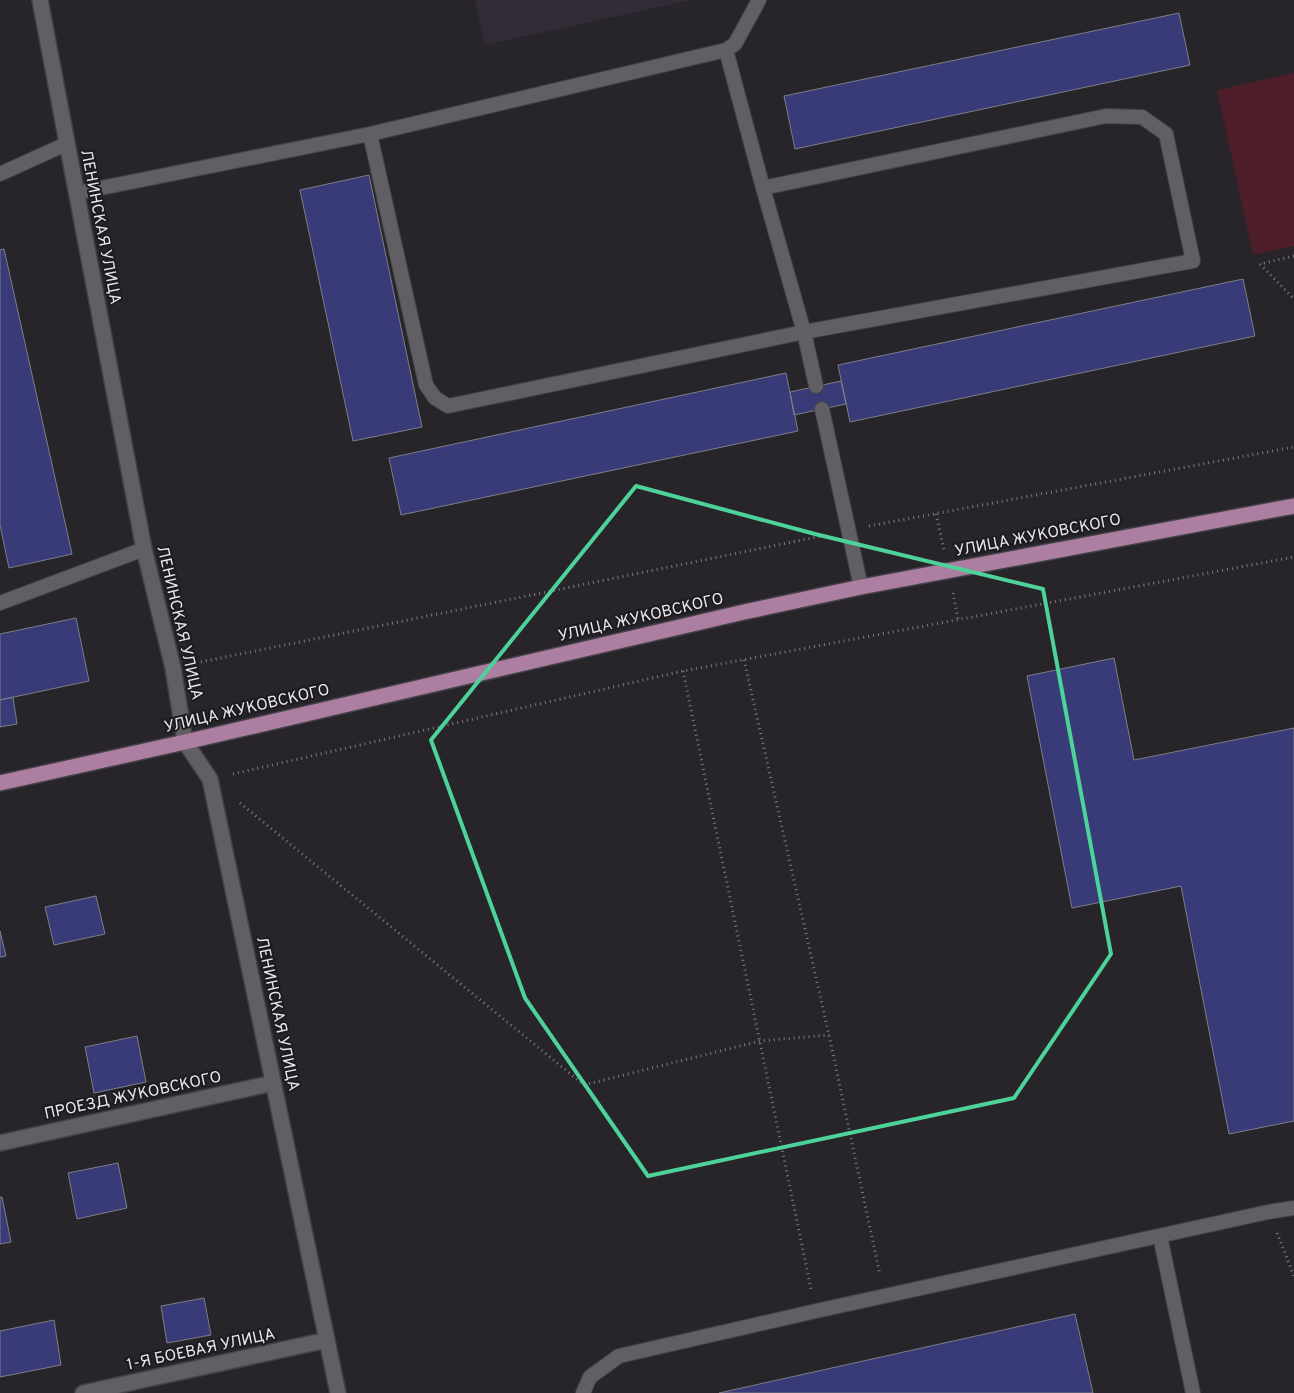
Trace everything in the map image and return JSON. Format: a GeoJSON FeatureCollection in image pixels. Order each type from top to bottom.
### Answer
{"type":"FeatureCollection","features":[{"type":"Feature","properties":{"kind":"main road","name":"УЛИЦА ЖУКОВСКОГО"},"geometry":{"type":"LineString","coordinates":[[0,783],[186,742],[744,612],[862,587],[1294,506]]}},
{"type":"Feature","properties":{"kind":"street","name":"ЛЕНИНСКАЯ УЛИЦА"},"geometry":{"type":"LineString","coordinates":[[40,0],[144,548],[173,668],[186,742],[210,779],[338,1393]]}},
{"type":"Feature","properties":{"kind":"street","name":"ПРОЕЗД ЖУКОВСКОГО"},"geometry":{"type":"LineString","coordinates":[[0,1143],[273,1083]]}},
{"type":"Feature","properties":{"kind":"street","name":"1-Я БОЕВАЯ УЛИЦА"},"geometry":{"type":"LineString","coordinates":[[83,1393],[327,1340]]}},
{"type":"Feature","properties":{"kind":"lane"},"geometry":{"type":"LineString","coordinates":[[76,193],[370,134],[726,50],[735,44],[758,0]]}},
{"type":"Feature","properties":{"kind":"lane"},"geometry":{"type":"LineString","coordinates":[[726,50],[804,332],[816,386]]}},
{"type":"Feature","properties":{"kind":"lane"},"geometry":{"type":"LineString","coordinates":[[370,134],[426,384],[434,398],[448,406],[804,332],[1193,261],[1166,134],[1142,117],[1106,116],[763,188]]}},
{"type":"Feature","properties":{"kind":"lane"},"geometry":{"type":"LineString","coordinates":[[0,174],[66,144]]}},
{"type":"Feature","properties":{"kind":"lane"},"geometry":{"type":"LineString","coordinates":[[822,409],[862,587]]}},
{"type":"Feature","properties":{"kind":"lane"},"geometry":{"type":"LineString","coordinates":[[0,603],[144,548]]}},
{"type":"Feature","properties":{"kind":"lane"},"geometry":{"type":"LineString","coordinates":[[583,1393],[590,1377],[619,1356],[884,1296],[1268,1212],[1294,1208]]}},
{"type":"Feature","properties":{"kind":"lane"},"geometry":{"type":"LineString","coordinates":[[1160,1236],[1193,1393]]}},
{"type":"Feature","properties":{"kind":"path"},"geometry":{"type":"LineString","coordinates":[[1294,256],[1260,264],[1294,299]]}},
{"type":"Feature","properties":{"kind":"path"},"geometry":{"type":"LineString","coordinates":[[173,668],[848,530],[1294,446]]}},
{"type":"Feature","properties":{"kind":"path"},"geometry":{"type":"LineString","coordinates":[[210,779],[683,671],[1294,557]]}},
{"type":"Feature","properties":{"kind":"path"},"geometry":{"type":"LineString","coordinates":[[744,660],[829,1034],[884,1296]]}},
{"type":"Feature","properties":{"kind":"path"},"geometry":{"type":"LineString","coordinates":[[683,671],[816,1311]]}},
{"type":"Feature","properties":{"kind":"path"},"geometry":{"type":"LineString","coordinates":[[210,779],[584,1085],[760,1041],[829,1034]]}},
{"type":"Feature","properties":{"kind":"path"},"geometry":{"type":"LineString","coordinates":[[1268,1212],[1294,1276]]}},
{"type":"Feature","properties":{"kind":"highlighted area"},"geometry":{"type":"Polygon","coordinates":[[[636,486],[815,534],[1043,589],[1111,954],[1014,1098],[648,1176],[525,998],[431,740],[636,486]]]}},
{"type":"Feature","properties":{"kind":"shaded area"},"geometry":{"type":"Polygon","coordinates":[[[475,0],[691,0],[485,45],[475,0]]]}},
{"type":"Feature","properties":{"kind":"shaded area"},"geometry":{"type":"Polygon","coordinates":[[[1294,73],[1294,246],[1253,255],[1217,90],[1294,73]]]}},
{"type":"Feature","properties":{"kind":"building"},"geometry":{"type":"Polygon","coordinates":[[[1179,13],[1190,65],[795,149],[784,96],[1179,13]]]}},
{"type":"Feature","properties":{"kind":"building"},"geometry":{"type":"Polygon","coordinates":[[[369,175],[422,427],[353,441],[300,190],[369,175]]]}},
{"type":"Feature","properties":{"kind":"building"},"geometry":{"type":"Polygon","coordinates":[[[4,249],[72,554],[9,568],[0,525],[0,250],[4,249]]]}},
{"type":"Feature","properties":{"kind":"building"},"geometry":{"type":"Polygon","coordinates":[[[1243,279],[1255,336],[850,422],[838,365],[1243,279]]]}},
{"type":"Feature","properties":{"kind":"building"},"geometry":{"type":"Polygon","coordinates":[[[786,373],[798,431],[401,515],[389,458],[786,373]]]}},
{"type":"Feature","properties":{"kind":"building"},"geometry":{"type":"Polygon","coordinates":[[[841,381],[846,404],[794,415],[790,392],[841,381]]]}},
{"type":"Feature","properties":{"kind":"building"},"geometry":{"type":"Polygon","coordinates":[[[76,618],[89,681],[0,700],[0,634],[76,618]]]}},
{"type":"Feature","properties":{"kind":"building"},"geometry":{"type":"Polygon","coordinates":[[[1114,658],[1134,760],[1294,728],[1294,1121],[1229,1134],[1181,886],[1072,908],[1027,676],[1114,658]]]}},
{"type":"Feature","properties":{"kind":"building"},"geometry":{"type":"Polygon","coordinates":[[[13,697],[17,724],[0,727],[0,700],[13,697]]]}},
{"type":"Feature","properties":{"kind":"building"},"geometry":{"type":"Polygon","coordinates":[[[96,896],[105,934],[54,945],[45,907],[96,896]]]}},
{"type":"Feature","properties":{"kind":"building"},"geometry":{"type":"Polygon","coordinates":[[[0,931],[6,956],[0,957],[0,931]]]}},
{"type":"Feature","properties":{"kind":"building"},"geometry":{"type":"Polygon","coordinates":[[[137,1036],[146,1082],[94,1093],[85,1047],[137,1036]]]}},
{"type":"Feature","properties":{"kind":"building"},"geometry":{"type":"Polygon","coordinates":[[[118,1163],[127,1208],[77,1219],[68,1173],[118,1163]]]}},
{"type":"Feature","properties":{"kind":"building"},"geometry":{"type":"Polygon","coordinates":[[[0,1197],[2,1197],[11,1242],[0,1244],[0,1197]]]}},
{"type":"Feature","properties":{"kind":"building"},"geometry":{"type":"Polygon","coordinates":[[[204,1298],[211,1335],[167,1343],[161,1306],[204,1298]]]}},
{"type":"Feature","properties":{"kind":"building"},"geometry":{"type":"Polygon","coordinates":[[[1075,1314],[1093,1393],[719,1393],[1075,1314]]]}},
{"type":"Feature","properties":{"kind":"building"},"geometry":{"type":"Polygon","coordinates":[[[54,1320],[61,1365],[0,1377],[0,1331],[54,1320]]]}}]}
